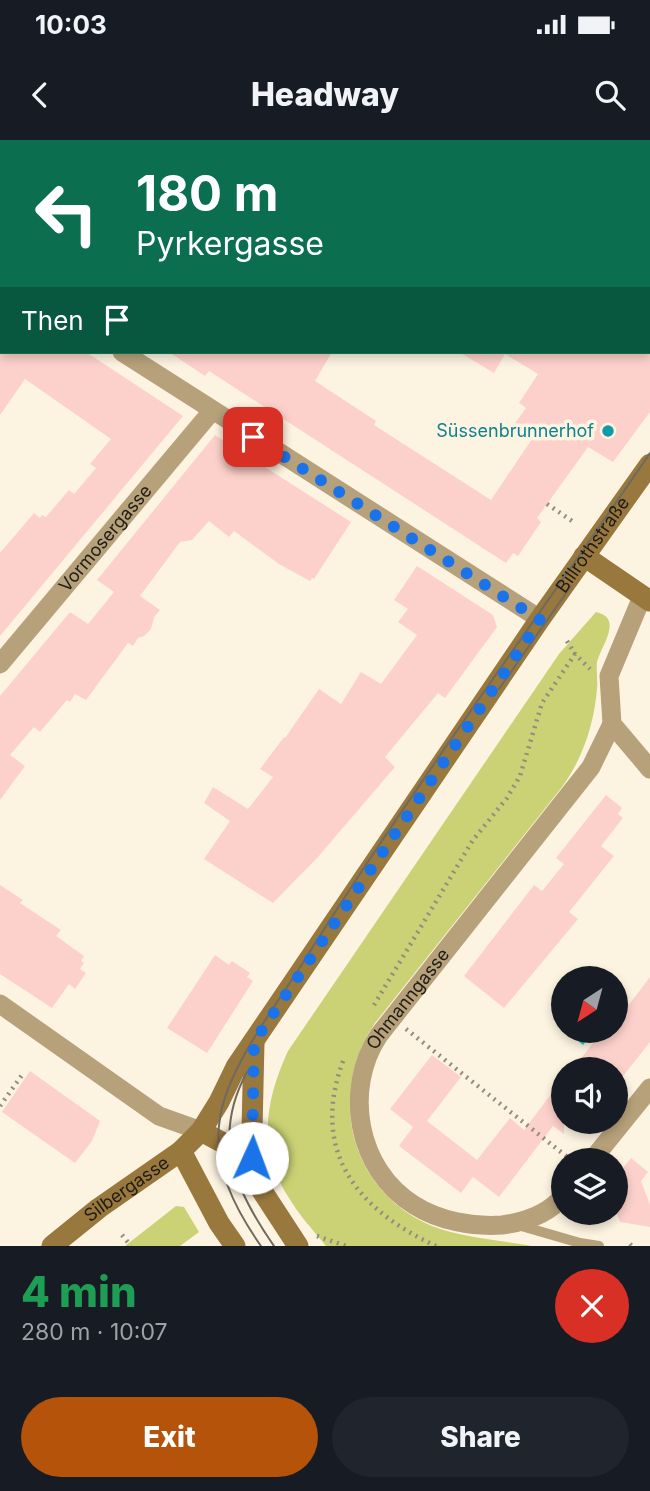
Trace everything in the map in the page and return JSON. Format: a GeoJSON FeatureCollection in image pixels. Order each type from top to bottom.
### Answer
{"type":"FeatureCollection","features":[{"type":"Feature","properties":{"kind":"main road","name":"Billrothstraße"},"geometry":{"type":"LineString","coordinates":[[201,1131],[236,1067],[540,620],[650,464]]}},
{"type":"Feature","properties":{"kind":"main road"},"geometry":{"type":"LineString","coordinates":[[584,556],[646,599]]}},
{"type":"Feature","properties":{"kind":"main road"},"geometry":{"type":"LineString","coordinates":[[251,1173],[254,1042]]}},
{"type":"Feature","properties":{"kind":"main road"},"geometry":{"type":"LineString","coordinates":[[201,1131],[229,1146],[305,1240]]}},
{"type":"Feature","properties":{"kind":"main road","name":"Silbergasse"},"geometry":{"type":"LineString","coordinates":[[52,1246],[99,1208],[181,1152],[201,1131]]}},
{"type":"Feature","properties":{"kind":"main road"},"geometry":{"type":"LineString","coordinates":[[181,1152],[219,1223],[235,1246]]}},
{"type":"Feature","properties":{"kind":"street"},"geometry":{"type":"LineString","coordinates":[[125,354],[540,620]]}},
{"type":"Feature","properties":{"kind":"street","name":"Vormosergasse"},"geometry":{"type":"LineString","coordinates":[[0,664],[212,411]]}},
{"type":"Feature","properties":{"kind":"street"},"geometry":{"type":"LineString","coordinates":[[646,599],[609,676],[612,724],[650,769]]}},
{"type":"Feature","properties":{"kind":"street","name":"Ohmanngasse"},"geometry":{"type":"LineString","coordinates":[[523,1221],[489,1226],[446,1219],[413,1205],[389,1184],[364,1140],[359,1101],[362,1069],[379,1035],[591,767],[612,724]]}},
{"type":"Feature","properties":{"kind":"street"},"geometry":{"type":"LineString","coordinates":[[0,1004],[159,1116],[201,1131]]}},
{"type":"Feature","properties":{"kind":"street"},"geometry":{"type":"LineString","coordinates":[[602,1148],[650,1088]]}},
{"type":"Feature","properties":{"kind":"street"},"geometry":{"type":"LineString","coordinates":[[523,1221],[551,1206]]}},
{"type":"Feature","properties":{"kind":"lane","name":"Ohmanngasse"},"geometry":{"type":"LineString","coordinates":[[523,1221],[580,1243],[599,1246]]}},
{"type":"Feature","properties":{"kind":"path"},"geometry":{"type":"LineString","coordinates":[[547,504],[575,523]]}},
{"type":"Feature","properties":{"kind":"path"},"geometry":{"type":"LineString","coordinates":[[567,641],[575,654]]}},
{"type":"Feature","properties":{"kind":"path"},"geometry":{"type":"LineString","coordinates":[[400,1024],[556,1148]]}},
{"type":"Feature","properties":{"kind":"path"},"geometry":{"type":"LineString","coordinates":[[0,1105],[22,1075]]}},
{"type":"Feature","properties":{"kind":"path"},"geometry":{"type":"LineString","coordinates":[[122,1235],[131,1246]]}},
{"type":"Feature","properties":{"kind":"path"},"geometry":{"type":"LineString","coordinates":[[305,1240],[346,1246]]}},
{"type":"Feature","properties":{"kind":"green space"},"geometry":{"type":"Polygon","coordinates":[[[596,612],[609,620],[610,626],[597,662],[597,689],[590,728],[576,764],[562,787],[375,1023],[360,1051],[352,1080],[350,1110],[354,1139],[365,1166],[382,1190],[404,1210],[432,1226],[469,1236],[532,1246],[326,1246],[293,1204],[272,1161],[268,1125],[270,1107],[288,1051],[559,654],[596,612]]]}},
{"type":"Feature","properties":{"kind":"green space"},"geometry":{"type":"Polygon","coordinates":[[[176,1206],[184,1207],[199,1232],[180,1246],[125,1246],[176,1206]]]}},
{"type":"Feature","properties":{"kind":"building"},"geometry":{"type":"Polygon","coordinates":[[[0,354],[89,354],[183,416],[0,636],[0,553],[34,513],[40,518],[42,515],[46,517],[69,490],[74,494],[96,468],[90,464],[111,439],[25,379],[0,415],[0,354]]]}},
{"type":"Feature","properties":{"kind":"building"},"geometry":{"type":"Polygon","coordinates":[[[172,354],[331,354],[315,381],[376,421],[374,425],[491,500],[534,436],[515,423],[526,408],[519,403],[538,374],[505,354],[650,354],[650,412],[613,462],[588,447],[537,518],[541,522],[518,556],[513,553],[506,563],[209,371],[205,376],[172,354]]]}},
{"type":"Feature","properties":{"kind":"building"},"geometry":{"type":"Polygon","coordinates":[[[462,354],[505,354],[494,373],[462,354]]]}},
{"type":"Feature","properties":{"kind":"building"},"geometry":{"type":"Polygon","coordinates":[[[215,435],[351,522],[314,579],[310,581],[279,564],[234,531],[229,537],[209,521],[192,540],[180,542],[140,596],[160,610],[154,617],[151,629],[138,638],[133,646],[128,643],[86,700],[75,694],[40,732],[34,727],[10,755],[25,766],[0,800],[0,696],[70,612],[88,624],[114,592],[97,580],[215,435]]]}},
{"type":"Feature","properties":{"kind":"building"},"geometry":{"type":"Polygon","coordinates":[[[417,566],[493,615],[497,627],[445,698],[438,693],[385,757],[395,767],[318,857],[273,903],[204,859],[230,821],[204,803],[213,787],[248,809],[273,777],[260,769],[319,689],[341,704],[361,672],[381,684],[417,635],[398,622],[408,609],[394,600],[417,566]]]}},
{"type":"Feature","properties":{"kind":"building"},"geometry":{"type":"Polygon","coordinates":[[[606,795],[622,808],[618,814],[623,818],[601,846],[614,856],[569,912],[578,919],[504,1008],[464,976],[534,885],[542,891],[564,864],[556,858],[606,795]]]}},
{"type":"Feature","properties":{"kind":"building"},"geometry":{"type":"Polygon","coordinates":[[[0,885],[23,900],[20,903],[61,930],[56,936],[84,956],[80,969],[86,973],[75,989],[69,984],[52,1008],[0,974],[0,885]]]}},
{"type":"Feature","properties":{"kind":"building"},"geometry":{"type":"Polygon","coordinates":[[[215,955],[229,965],[232,961],[250,973],[247,977],[253,981],[207,1053],[167,1028],[215,955]]]}},
{"type":"Feature","properties":{"kind":"building"},"geometry":{"type":"Polygon","coordinates":[[[650,977],[650,1042],[628,1070],[628,1057],[582,1057],[593,1043],[628,1043],[628,1006],[650,977]]]}},
{"type":"Feature","properties":{"kind":"building"},"geometry":{"type":"Polygon","coordinates":[[[432,1055],[461,1077],[427,1121],[477,1160],[510,1118],[524,1130],[551,1094],[551,1129],[499,1197],[473,1177],[461,1193],[399,1146],[413,1127],[390,1109],[432,1055]]]}},
{"type":"Feature","properties":{"kind":"building"},"geometry":{"type":"Polygon","coordinates":[[[30,1071],[100,1121],[92,1141],[75,1163],[2,1112],[30,1071]]]}},
{"type":"Feature","properties":{"kind":"building"},"geometry":{"type":"Polygon","coordinates":[[[631,1158],[648,1172],[641,1181],[650,1205],[650,1227],[628,1223],[628,1162],[631,1158]]]}},
{"type":"Feature","properties":{"kind":"tram line"},"geometry":{"type":"LineString","coordinates":[[261,1246],[234,1202],[219,1153],[220,1118],[232,1079],[267,1017],[388,832],[650,453]]}},
{"type":"Feature","properties":{"kind":"tram line"},"geometry":{"type":"LineString","coordinates":[[499,689],[571,586]]}},
{"type":"Feature","properties":{"kind":"tram line"},"geometry":{"type":"LineString","coordinates":[[247,1072],[236,1096],[231,1119],[229,1141],[232,1163],[248,1204],[274,1246]]}},
{"type":"Feature","properties":{"kind":"place","name":"Süssenbrunnerhof"},"geometry":{"type":"Point","coordinates":[608,431]}},
{"type":"Feature","properties":{"kind":"route"},"geometry":{"type":"LineString","coordinates":[[252,1158],[254,1042],[540,620],[253,437]]}}]}
